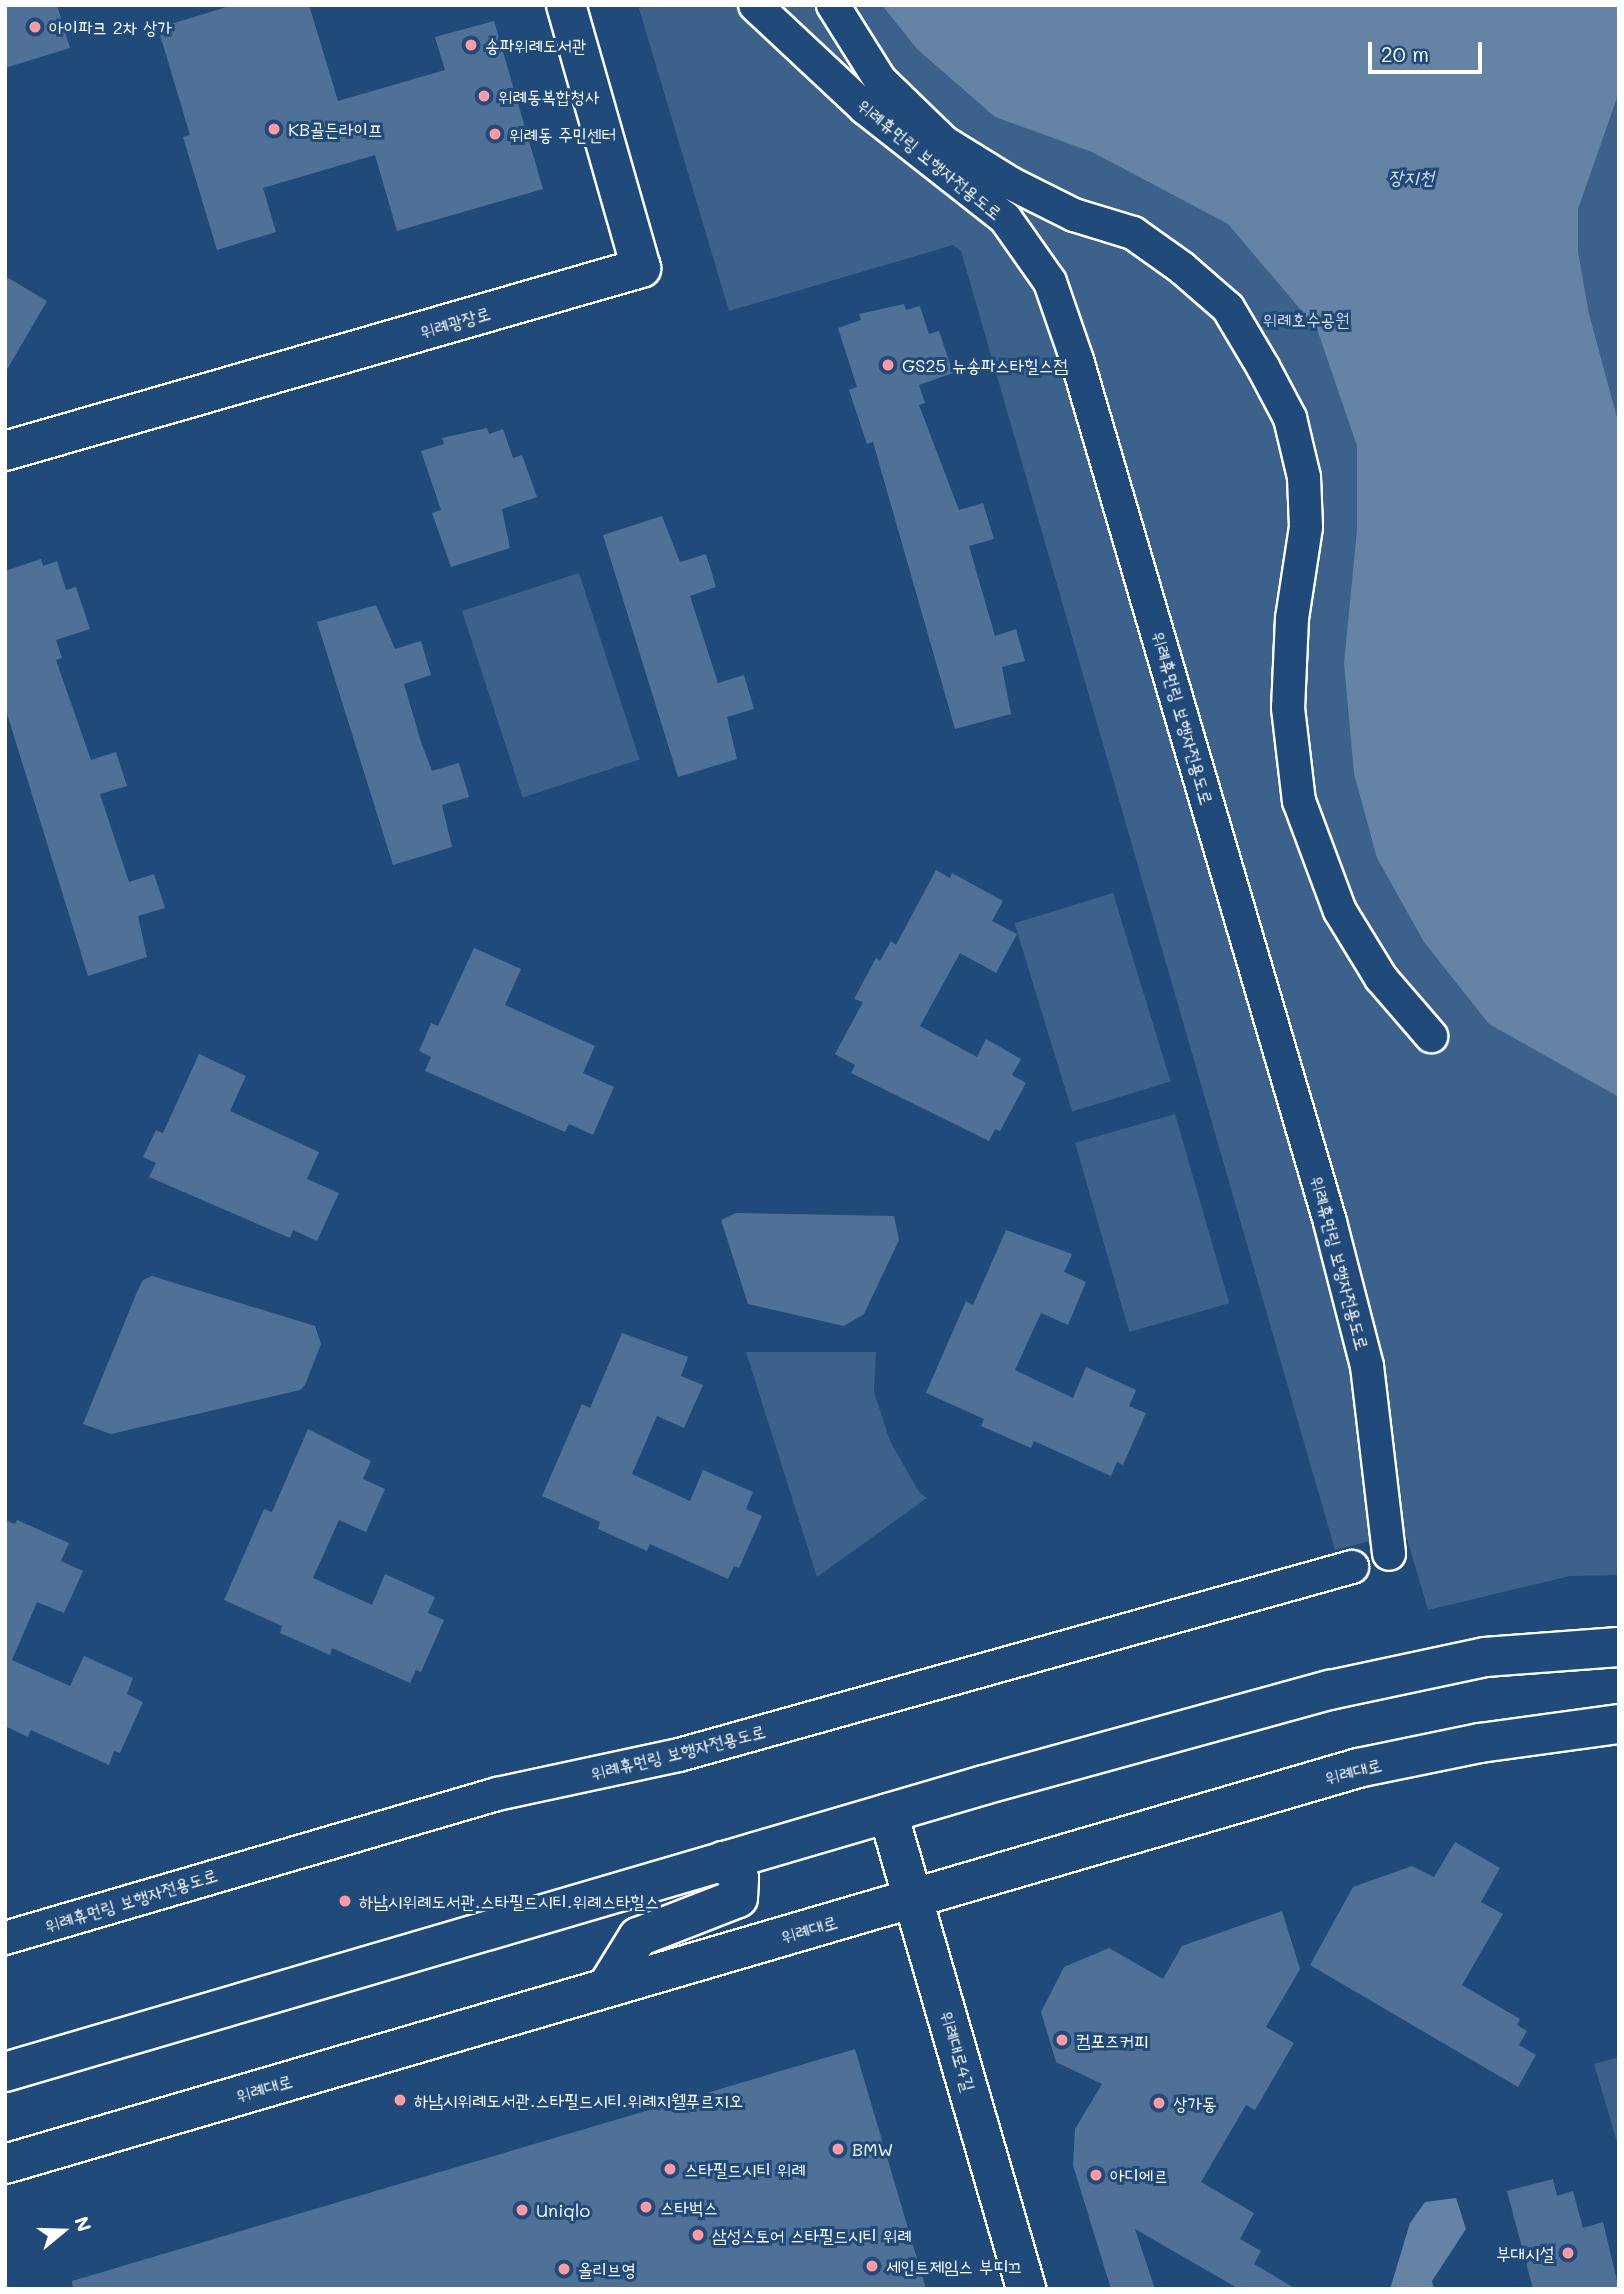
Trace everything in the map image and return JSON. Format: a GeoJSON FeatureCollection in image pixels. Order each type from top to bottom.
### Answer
{"type":"FeatureCollection","features":[{"type":"Feature","properties":{"kind":"main road","name":"위례광장로"},"geometry":{"type":"LineString","coordinates":[[5,451],[641,268],[566,5]]}},
{"type":"Feature","properties":{"kind":"main road"},"geometry":{"type":"LineString","coordinates":[[5,2073],[888,1813],[1330,1690],[1485,1657],[1619,1647]]}},
{"type":"Feature","properties":{"kind":"main road","name":"위례대로"},"geometry":{"type":"LineString","coordinates":[[5,2164],[1358,1768],[1480,1743],[1619,1724]]}},
{"type":"Feature","properties":{"kind":"main road","name":"위례대로4길"},"geometry":{"type":"LineString","coordinates":[[888,1813],[1027,2289]]}},
{"type":"Feature","properties":{"kind":"main road"},"geometry":{"type":"LineString","coordinates":[[607,1987],[638,1937],[738,1898],[739,1878],[724,1861]]}},
{"type":"Feature","properties":{"kind":"street","name":"위례휴먼링 보행자전용도로"},"geometry":{"type":"LineString","coordinates":[[755,5],[865,108],[1004,218],[1032,250],[1050,282],[1077,360],[1334,1235],[1367,1366],[1388,1554]]}},
{"type":"Feature","properties":{"kind":"street","name":"위례휴먼링 보행자전용도로"},"geometry":{"type":"LineString","coordinates":[[833,5],[880,80],[944,142],[1010,183],[1074,215],[1133,233],[1163,254],[1228,308],[1267,372],[1290,418],[1304,477],[1306,527],[1292,618],[1288,717],[1299,801],[1340,911],[1381,978],[1431,1035]]}},
{"type":"Feature","properties":{"kind":"street","name":"위례휴먼링 보행자전용도로"},"geometry":{"type":"LineString","coordinates":[[5,1938],[497,1794],[679,1755],[1352,1567]]}},
{"type":"Feature","properties":{"kind":"green space","name":"위례호수공원"},"geometry":{"type":"Polygon","coordinates":[[[638,5],[1619,5],[1619,1575],[1570,1576],[1428,1610],[1405,1532],[1335,1550],[961,251],[953,245],[729,311],[638,5]]]}},
{"type":"Feature","properties":{"kind":"green space"},"geometry":{"type":"Polygon","coordinates":[[[579,573],[640,759],[523,797],[462,611],[579,573]]]}},
{"type":"Feature","properties":{"kind":"green space"},"geometry":{"type":"Polygon","coordinates":[[[1113,893],[1171,1081],[1072,1112],[1015,923],[1113,893]]]}},
{"type":"Feature","properties":{"kind":"green space"},"geometry":{"type":"Polygon","coordinates":[[[1175,1114],[1229,1303],[1129,1332],[1075,1143],[1175,1114]]]}},
{"type":"Feature","properties":{"kind":"green space"},"geometry":{"type":"Polygon","coordinates":[[[746,1352],[876,1352],[874,1392],[890,1441],[919,1492],[927,1498],[817,1577],[746,1352]]]}},
{"type":"Feature","properties":{"kind":"green space"},"geometry":{"type":"Polygon","coordinates":[[[1619,2057],[1619,2149],[1594,2064],[1619,2057]]]}},
{"type":"Feature","properties":{"kind":"water","name":"장지천"},"geometry":{"type":"Polygon","coordinates":[[[882,5],[1619,5],[1619,92],[1578,209],[1578,252],[1589,314],[1619,425],[1619,1097],[1489,1024],[1424,942],[1377,858],[1354,774],[1344,663],[1357,530],[1357,446],[1317,329],[1228,224],[1092,152],[995,117],[917,49],[882,5]]]}},
{"type":"Feature","properties":{"kind":"water"},"geometry":{"type":"Polygon","coordinates":[[[1456,2198],[1466,2229],[1432,2281],[1434,2289],[1390,2289],[1410,2223],[1425,2202],[1456,2198]]]}},
{"type":"Feature","properties":{"kind":"building","name":"아이파크 2차 상가"},"geometry":{"type":"Polygon","coordinates":[[[5,5],[57,5],[70,48],[5,68],[5,5]]]}},
{"type":"Feature","properties":{"kind":"building"},"geometry":{"type":"Polygon","coordinates":[[[233,5],[309,5],[338,101],[445,70],[435,37],[494,21],[543,189],[397,231],[375,155],[263,188],[276,232],[217,250],[183,137],[190,135],[158,28],[233,5]]]}},
{"type":"Feature","properties":{"kind":"building"},"geometry":{"type":"Polygon","coordinates":[[[5,276],[47,301],[5,373],[5,276]]]}},
{"type":"Feature","properties":{"kind":"building"},"geometry":{"type":"Polygon","coordinates":[[[904,304],[906,310],[920,306],[929,334],[939,331],[953,373],[919,385],[925,403],[919,405],[959,510],[983,503],[994,539],[969,546],[995,636],[1016,629],[1025,661],[1002,667],[1011,714],[955,729],[873,442],[867,444],[849,390],[857,387],[838,328],[861,320],[859,314],[904,304]]]}},
{"type":"Feature","properties":{"kind":"building"},"geometry":{"type":"Polygon","coordinates":[[[487,428],[489,434],[503,429],[513,458],[522,455],[537,497],[502,509],[510,548],[451,567],[432,513],[441,510],[421,451],[444,444],[442,438],[487,428]]]}},
{"type":"Feature","properties":{"kind":"building"},"geometry":{"type":"Polygon","coordinates":[[[662,516],[680,562],[706,554],[716,587],[690,596],[718,683],[744,675],[754,709],[727,717],[737,759],[678,777],[603,535],[662,516]]]}},
{"type":"Feature","properties":{"kind":"building"},"geometry":{"type":"Polygon","coordinates":[[[41,559],[43,566],[57,561],[66,590],[76,587],[90,629],[56,640],[62,658],[56,660],[91,760],[116,752],[127,786],[100,794],[129,882],[154,874],[165,908],[138,916],[147,957],[88,976],[5,707],[5,571],[41,559]]]}},
{"type":"Feature","properties":{"kind":"building"},"geometry":{"type":"Polygon","coordinates":[[[376,605],[395,649],[421,641],[431,675],[404,684],[421,742],[432,771],[459,763],[469,797],[442,805],[452,847],[393,865],[317,622],[376,605]]]}},
{"type":"Feature","properties":{"kind":"building"},"geometry":{"type":"Polygon","coordinates":[[[936,870],[950,878],[952,873],[1003,901],[992,921],[1017,934],[996,973],[960,953],[920,1026],[977,1057],[986,1039],[1021,1059],[1012,1075],[1026,1083],[1000,1131],[995,1129],[989,1141],[851,1073],[855,1065],[835,1054],[863,1002],[854,999],[876,958],[880,961],[891,941],[896,945],[936,870]]]}},
{"type":"Feature","properties":{"kind":"building"},"geometry":{"type":"Polygon","coordinates":[[[474,948],[521,969],[505,1005],[595,1046],[583,1073],[614,1087],[593,1135],[569,1124],[565,1132],[425,1071],[431,1057],[419,1051],[431,1023],[438,1026],[474,948]]]}},
{"type":"Feature","properties":{"kind":"building"},"geometry":{"type":"Polygon","coordinates":[[[199,1054],[246,1076],[230,1111],[319,1152],[307,1179],[339,1193],[317,1241],[293,1230],[290,1238],[149,1177],[156,1163],[143,1157],[156,1130],[163,1133],[199,1054]]]}},
{"type":"Feature","properties":{"kind":"building"},"geometry":{"type":"Polygon","coordinates":[[[736,1213],[894,1216],[899,1240],[864,1314],[844,1326],[748,1304],[721,1220],[736,1213]]]}},
{"type":"Feature","properties":{"kind":"building"},"geometry":{"type":"Polygon","coordinates":[[[1006,1230],[1072,1254],[1064,1272],[1086,1282],[1068,1325],[1041,1313],[1015,1370],[1073,1398],[1086,1367],[1136,1390],[1129,1406],[1146,1413],[1123,1465],[1117,1462],[1111,1476],[1034,1441],[1031,1448],[981,1426],[984,1419],[926,1393],[966,1301],[973,1305],[1006,1230]]]}},
{"type":"Feature","properties":{"kind":"building"},"geometry":{"type":"Polygon","coordinates":[[[152,1276],[315,1326],[321,1344],[305,1385],[300,1390],[111,1434],[83,1424],[137,1292],[143,1280],[152,1276]]]}},
{"type":"Feature","properties":{"kind":"building"},"geometry":{"type":"Polygon","coordinates":[[[622,1333],[688,1357],[681,1376],[703,1385],[684,1428],[657,1416],[632,1474],[690,1501],[703,1470],[753,1492],[746,1509],[762,1516],[739,1568],[734,1566],[728,1579],[650,1544],[647,1551],[598,1529],[600,1522],[542,1496],[582,1404],[590,1408],[622,1333]]]}},
{"type":"Feature","properties":{"kind":"building"},"geometry":{"type":"Polygon","coordinates":[[[308,1429],[371,1461],[363,1479],[385,1489],[366,1532],[339,1520],[313,1578],[372,1605],[385,1574],[435,1597],[428,1613],[444,1620],[421,1672],[416,1670],[410,1683],[332,1648],[330,1655],[280,1633],[282,1626],[224,1600],[264,1509],[272,1512],[308,1429]]]}},
{"type":"Feature","properties":{"kind":"building"},"geometry":{"type":"Polygon","coordinates":[[[5,1520],[15,1524],[17,1520],[69,1543],[61,1561],[83,1571],[64,1613],[37,1602],[12,1660],[70,1686],[84,1656],[133,1678],[127,1694],[143,1702],[120,1753],[114,1751],[109,1765],[31,1730],[28,1737],[5,1726],[5,1520]]]}},
{"type":"Feature","properties":{"kind":"building"},"geometry":{"type":"Polygon","coordinates":[[[1455,1842],[1500,1868],[1481,1902],[1503,1914],[1462,1985],[1520,2019],[1517,2025],[1527,2031],[1519,2045],[1536,2055],[1518,2087],[1310,1965],[1353,1887],[1412,1866],[1434,1877],[1455,1842]]]}},
{"type":"Feature","properties":{"kind":"building","name":"상가동"},"geometry":{"type":"Polygon","coordinates":[[[1282,1911],[1300,1969],[1266,2027],[1294,2043],[1255,2110],[1246,2105],[1201,2182],[1254,2213],[1240,2239],[1261,2251],[1254,2264],[1296,2289],[1239,2289],[1135,2229],[1155,2289],[1111,2289],[1073,2165],[1075,2129],[1102,2084],[1056,2062],[1041,2012],[1064,1967],[1109,1948],[1163,1979],[1182,1946],[1282,1911]]]}},
{"type":"Feature","properties":{"kind":"building","name":"스타필드시티 위례"},"geometry":{"type":"Polygon","coordinates":[[[855,2049],[926,2289],[73,2289],[72,2281],[855,2049]]]}},
{"type":"Feature","properties":{"kind":"building","name":"부대시설"},"geometry":{"type":"Polygon","coordinates":[[[1553,2179],[1557,2196],[1573,2191],[1583,2228],[1603,2222],[1619,2289],[1533,2289],[1507,2191],[1553,2179]]]}},
{"type":"Feature","properties":{"kind":"place","name":"아이파크 2차 상가"},"geometry":{"type":"Point","coordinates":[35,27]}},
{"type":"Feature","properties":{"kind":"place","name":"송파위례도서관"},"geometry":{"type":"Point","coordinates":[471,45]}},
{"type":"Feature","properties":{"kind":"place","name":"위례동복합청사"},"geometry":{"type":"Point","coordinates":[484,96]}},
{"type":"Feature","properties":{"kind":"place","name":"KB골든라이프"},"geometry":{"type":"Point","coordinates":[274,129]}},
{"type":"Feature","properties":{"kind":"place","name":"위례동 주민센터"},"geometry":{"type":"Point","coordinates":[495,134]}},
{"type":"Feature","properties":{"kind":"place","name":"GS25 뉴송파스타힐스점"},"geometry":{"type":"Point","coordinates":[888,365]}},
{"type":"Feature","properties":{"kind":"place","name":"하남시위례도서관.스타필드시티.위례스타힐스"},"geometry":{"type":"Point","coordinates":[345,1901]}},
{"type":"Feature","properties":{"kind":"place","name":"컴포즈커피"},"geometry":{"type":"Point","coordinates":[1062,2040]}},
{"type":"Feature","properties":{"kind":"place","name":"하남시위례도서관.스타필드시티.위례지웰푸르지오"},"geometry":{"type":"Point","coordinates":[400,2100]}},
{"type":"Feature","properties":{"kind":"place","name":"상가동"},"geometry":{"type":"Point","coordinates":[1159,2103]}},
{"type":"Feature","properties":{"kind":"place","name":"BMW"},"geometry":{"type":"Point","coordinates":[838,2149]}},
{"type":"Feature","properties":{"kind":"place","name":"스타필드시티 위례"},"geometry":{"type":"Point","coordinates":[670,2169]}},
{"type":"Feature","properties":{"kind":"place","name":"아디에르"},"geometry":{"type":"Point","coordinates":[1096,2175]}},
{"type":"Feature","properties":{"kind":"place","name":"스타벅스"},"geometry":{"type":"Point","coordinates":[646,2207]}},
{"type":"Feature","properties":{"kind":"place","name":"Uniqlo"},"geometry":{"type":"Point","coordinates":[522,2210]}},
{"type":"Feature","properties":{"kind":"place","name":"삼성스토어 스타필드시티 위례"},"geometry":{"type":"Point","coordinates":[698,2235]}},
{"type":"Feature","properties":{"kind":"place","name":"부대시설"},"geometry":{"type":"Point","coordinates":[1568,2253]}},
{"type":"Feature","properties":{"kind":"place","name":"세인트제임스 부띠끄"},"geometry":{"type":"Point","coordinates":[872,2266]}},
{"type":"Feature","properties":{"kind":"place","name":"올리브영"},"geometry":{"type":"Point","coordinates":[564,2269]}}]}
